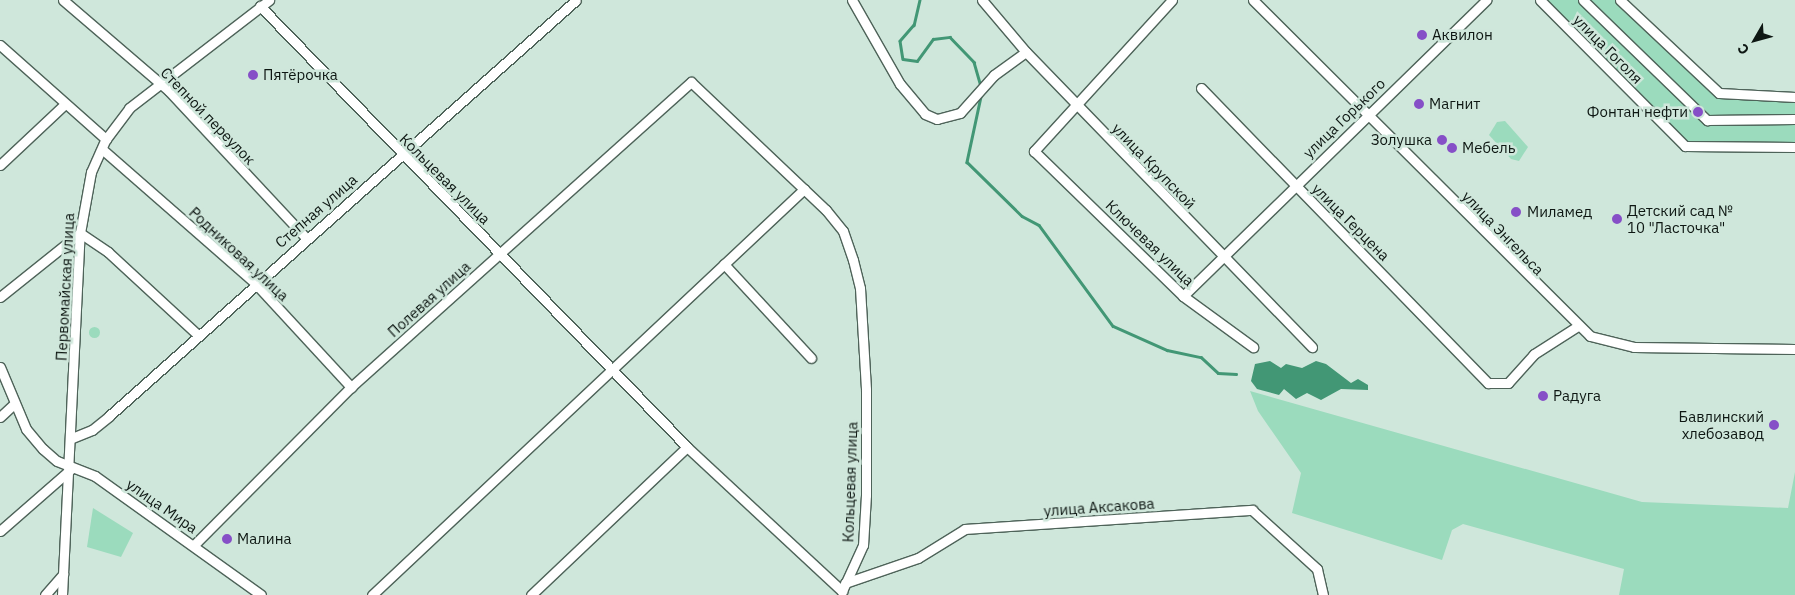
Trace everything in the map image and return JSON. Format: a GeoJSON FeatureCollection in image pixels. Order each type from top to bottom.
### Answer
{"type":"FeatureCollection","features":[{"type":"Feature","properties":{"kind":"street","name":"Степной переулок"},"geometry":{"type":"LineString","coordinates":[[63,0],[159,83],[306,238]]}},
{"type":"Feature","properties":{"kind":"street","name":"Первомайская улица"},"geometry":{"type":"LineString","coordinates":[[62,595],[72,468],[80,232],[86,192],[106,139],[130,108],[159,83],[269,0]]}},
{"type":"Feature","properties":{"kind":"street","name":"Степная улица"},"geometry":{"type":"LineString","coordinates":[[72,438],[92,430],[255,283],[576,0]]}},
{"type":"Feature","properties":{"kind":"street"},"geometry":{"type":"LineString","coordinates":[[852,0],[900,84],[919,108],[937,120],[960,113],[994,75],[1026,52]]}},
{"type":"Feature","properties":{"kind":"street","name":"улица Крупской"},"geometry":{"type":"LineString","coordinates":[[982,0],[1026,52],[1222,258],[1312,347]]}},
{"type":"Feature","properties":{"kind":"street"},"geometry":{"type":"LineString","coordinates":[[1076,104],[1172,0]]}},
{"type":"Feature","properties":{"kind":"street","name":"улица Энгельса"},"geometry":{"type":"LineString","coordinates":[[1253,0],[1590,336],[1634,347],[1795,349]]}},
{"type":"Feature","properties":{"kind":"street","name":"улица Горького"},"geometry":{"type":"LineString","coordinates":[[1183,296],[1486,0]]}},
{"type":"Feature","properties":{"kind":"street","name":"улица Гоголя"},"geometry":{"type":"LineString","coordinates":[[1540,0],[1686,146],[1795,147]]}},
{"type":"Feature","properties":{"kind":"street"},"geometry":{"type":"LineString","coordinates":[[1583,0],[1707,120],[1795,119]]}},
{"type":"Feature","properties":{"kind":"street"},"geometry":{"type":"LineString","coordinates":[[1620,0],[1719,93],[1795,97]]}},
{"type":"Feature","properties":{"kind":"street","name":"Кольцевая улица"},"geometry":{"type":"LineString","coordinates":[[260,6],[401,155],[500,253],[687,447],[843,590],[863,545],[866,495],[866,390],[860,288],[842,231],[804,190],[691,82]]}},
{"type":"Feature","properties":{"kind":"street"},"geometry":{"type":"LineString","coordinates":[[0,45],[64,105],[106,139]]}},
{"type":"Feature","properties":{"kind":"street","name":"Полевая улица"},"geometry":{"type":"LineString","coordinates":[[194,545],[351,387],[691,82]]}},
{"type":"Feature","properties":{"kind":"street","name":"улица Герцена"},"geometry":{"type":"LineString","coordinates":[[1201,88],[1481,376],[1494,386],[1508,382],[1534,354],[1578,326]]}},
{"type":"Feature","properties":{"kind":"street","name":"Ключевая улица"},"geometry":{"type":"LineString","coordinates":[[1076,104],[1034,151],[1183,296],[1253,347]]}},
{"type":"Feature","properties":{"kind":"street"},"geometry":{"type":"LineString","coordinates":[[0,165],[64,105]]}},
{"type":"Feature","properties":{"kind":"street","name":"Родниковая улица"},"geometry":{"type":"LineString","coordinates":[[102,149],[255,283],[351,387]]}},
{"type":"Feature","properties":{"kind":"street"},"geometry":{"type":"LineString","coordinates":[[372,595],[804,190]]}},
{"type":"Feature","properties":{"kind":"street"},"geometry":{"type":"LineString","coordinates":[[0,297],[80,232],[108,252],[198,335]]}},
{"type":"Feature","properties":{"kind":"street"},"geometry":{"type":"LineString","coordinates":[[724,264],[811,358]]}},
{"type":"Feature","properties":{"kind":"street"},"geometry":{"type":"LineString","coordinates":[[0,366],[13,405],[0,416]]}},
{"type":"Feature","properties":{"kind":"street","name":"улица Мира"},"geometry":{"type":"LineString","coordinates":[[13,405],[43,449],[72,468],[95,476],[194,545],[261,595]]}},
{"type":"Feature","properties":{"kind":"street"},"geometry":{"type":"LineString","coordinates":[[531,595],[687,447]]}},
{"type":"Feature","properties":{"kind":"street"},"geometry":{"type":"LineString","coordinates":[[0,531],[72,468]]}},
{"type":"Feature","properties":{"kind":"street","name":"улица Аксакова"},"geometry":{"type":"LineString","coordinates":[[843,590],[918,558],[965,529],[1252,510],[1317,569],[1323,595]]}},
{"type":"Feature","properties":{"kind":"street"},"geometry":{"type":"LineString","coordinates":[[44,595],[63,574]]}},
{"type":"Feature","properties":{"kind":"shaded area"},"geometry":{"type":"Polygon","coordinates":[[[1540,0],[1620,0],[1719,93],[1795,97],[1795,147],[1685,146],[1540,0]]]}},
{"type":"Feature","properties":{"kind":"shaded area"},"geometry":{"type":"Polygon","coordinates":[[[1505,121],[1528,147],[1519,161],[1511,159],[1489,135],[1497,122],[1505,121]]]}},
{"type":"Feature","properties":{"kind":"shaded area"},"geometry":{"type":"Polygon","coordinates":[[[94,326],[100,332],[94,338],[88,332],[94,326]]]}},
{"type":"Feature","properties":{"kind":"shaded area"},"geometry":{"type":"Polygon","coordinates":[[[1270,361],[1281,368],[1286,364],[1302,368],[1316,361],[1326,364],[1351,383],[1358,379],[1368,385],[1368,390],[1341,389],[1321,400],[1307,393],[1296,399],[1284,389],[1279,395],[1257,389],[1251,381],[1255,364],[1270,361]]]}},
{"type":"Feature","properties":{"kind":"shaded area"},"geometry":{"type":"Polygon","coordinates":[[[1250,391],[1642,502],[1788,508],[1795,472],[1795,595],[1619,595],[1624,569],[1463,524],[1452,530],[1442,560],[1292,513],[1301,473],[1258,411],[1250,391]]]}},
{"type":"Feature","properties":{"kind":"shaded area"},"geometry":{"type":"Polygon","coordinates":[[[93,508],[133,533],[121,557],[87,547],[93,508]]]}},
{"type":"Feature","properties":{"kind":"waterway"},"geometry":{"type":"LineString","coordinates":[[920,0],[914,25],[900,41],[903,59],[917,61],[933,39],[950,37],[974,62],[981,86]]}},
{"type":"Feature","properties":{"kind":"waterway"},"geometry":{"type":"LineString","coordinates":[[982,92],[967,162],[1022,216],[1039,225],[1113,326],[1167,350],[1201,357],[1218,373],[1236,374]]}},
{"type":"Feature","properties":{"kind":"place","name":"Аквилон"},"geometry":{"type":"Point","coordinates":[1422,35]}},
{"type":"Feature","properties":{"kind":"place","name":"Пятёрочка"},"geometry":{"type":"Point","coordinates":[253,75]}},
{"type":"Feature","properties":{"kind":"place","name":"Магнит"},"geometry":{"type":"Point","coordinates":[1419,104]}},
{"type":"Feature","properties":{"kind":"place","name":"Фонтан нефти"},"geometry":{"type":"Point","coordinates":[1698,112]}},
{"type":"Feature","properties":{"kind":"place","name":"Золушка"},"geometry":{"type":"Point","coordinates":[1442,140]}},
{"type":"Feature","properties":{"kind":"place","name":"Мебель"},"geometry":{"type":"Point","coordinates":[1452,148]}},
{"type":"Feature","properties":{"kind":"place","name":"Миламед"},"geometry":{"type":"Point","coordinates":[1516,212]}},
{"type":"Feature","properties":{"kind":"place","name":"Детский сад № 10 \"Ласточка\""},"geometry":{"type":"Point","coordinates":[1617,219]}},
{"type":"Feature","properties":{"kind":"place","name":"Радуга"},"geometry":{"type":"Point","coordinates":[1543,396]}},
{"type":"Feature","properties":{"kind":"place","name":"Бавлинский хлебозавод"},"geometry":{"type":"Point","coordinates":[1774,425]}},
{"type":"Feature","properties":{"kind":"place","name":"Малина"},"geometry":{"type":"Point","coordinates":[227,539]}}]}
